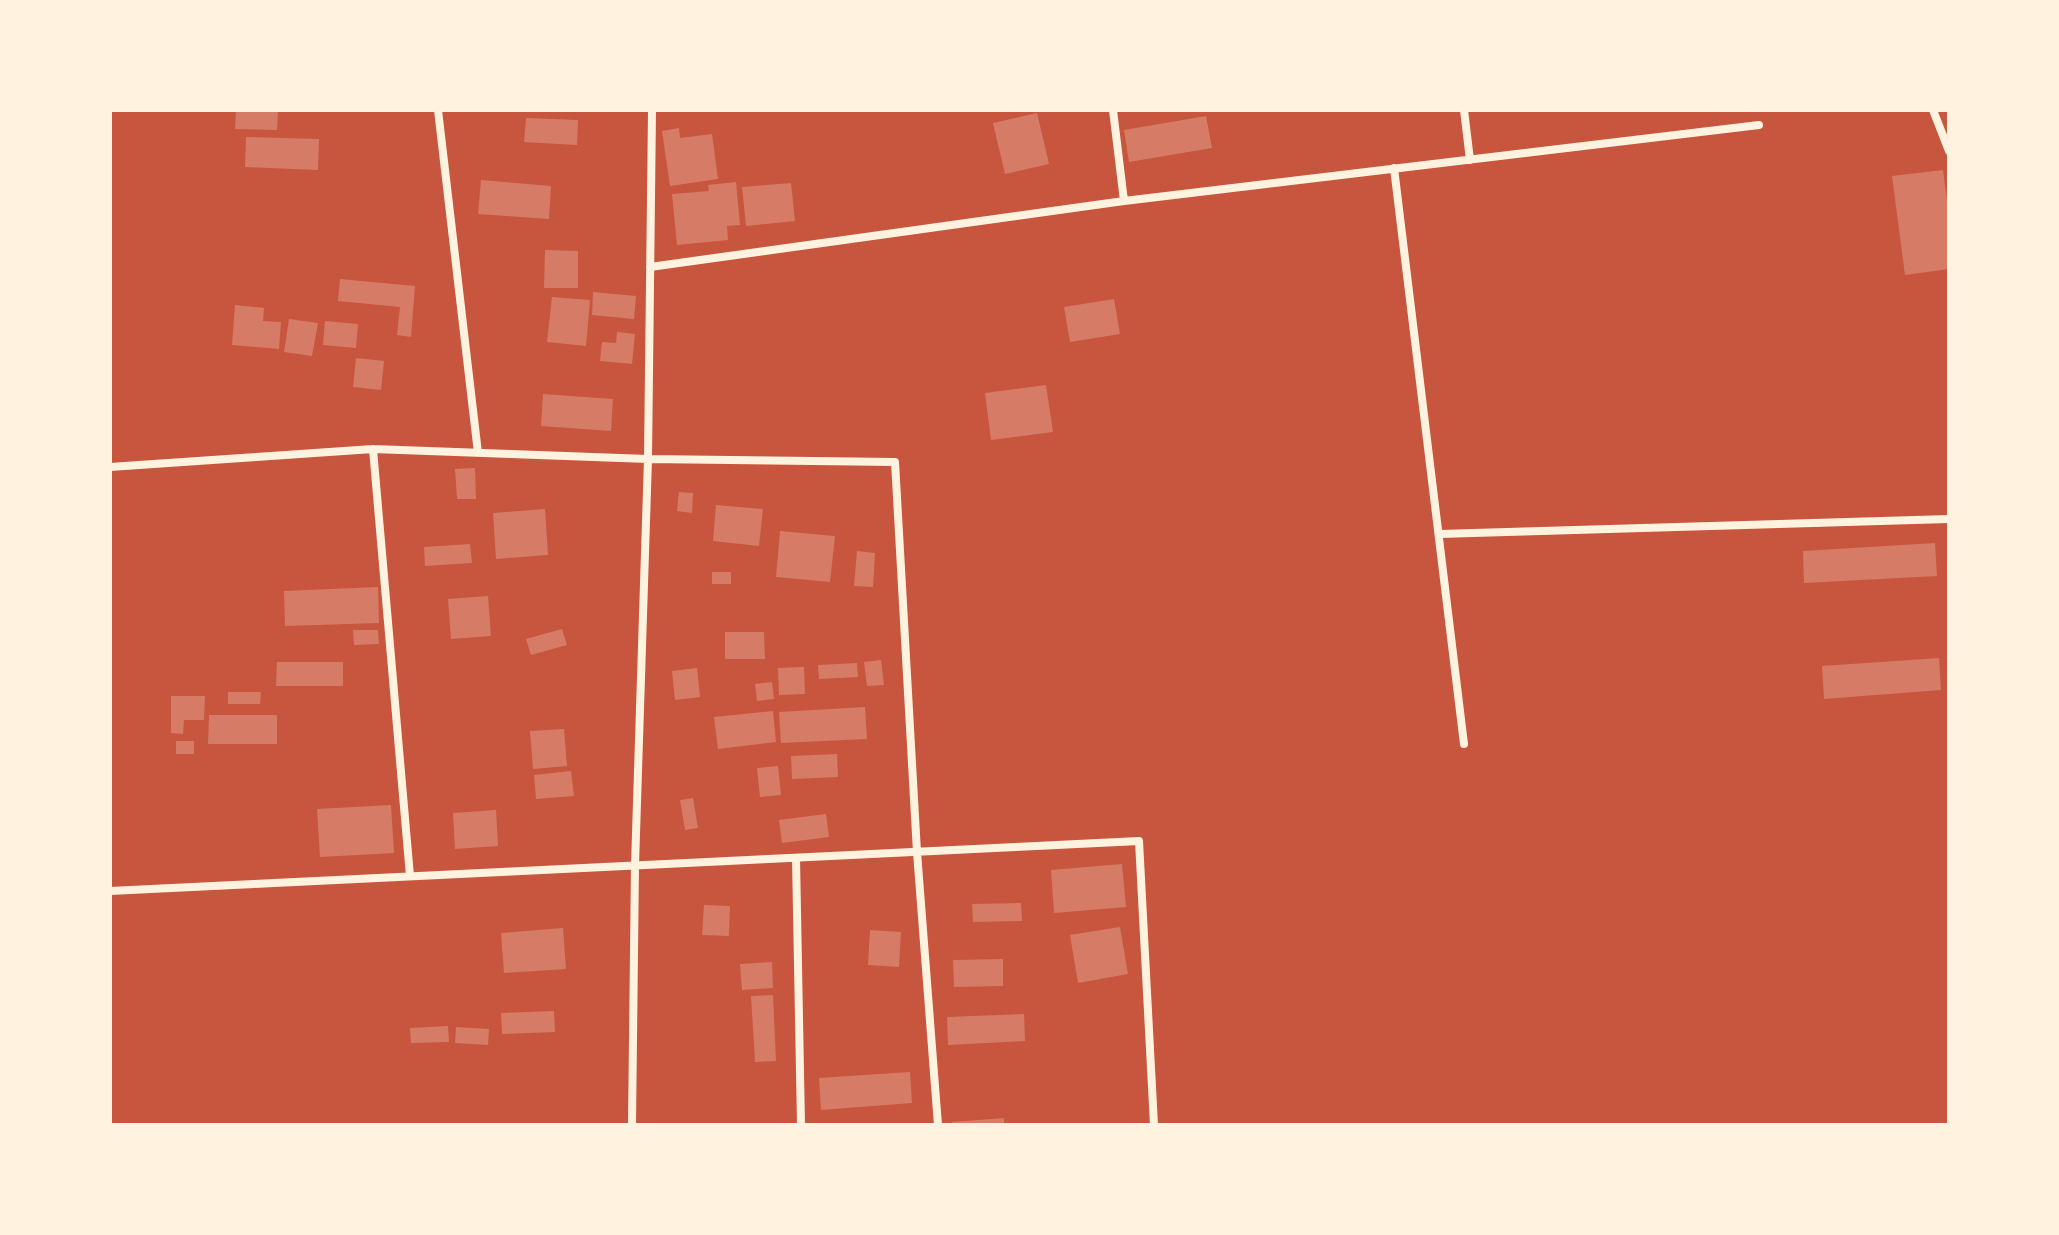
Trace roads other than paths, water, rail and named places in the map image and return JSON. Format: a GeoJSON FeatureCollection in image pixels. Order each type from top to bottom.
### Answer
{"type":"FeatureCollection","features":[{"type":"Feature","properties":{"kind":"street"},"geometry":{"type":"LineString","coordinates":[[438,110],[478,453]]}},
{"type":"Feature","properties":{"kind":"street"},"geometry":{"type":"LineString","coordinates":[[632,1125],[635,865],[648,459],[652,110]]}},
{"type":"Feature","properties":{"kind":"street"},"geometry":{"type":"LineString","coordinates":[[1113,110],[1124,201]]}},
{"type":"Feature","properties":{"kind":"street"},"geometry":{"type":"LineString","coordinates":[[1464,110],[1470,160]]}},
{"type":"Feature","properties":{"kind":"street"},"geometry":{"type":"LineString","coordinates":[[1933,110],[1949,151]]}},
{"type":"Feature","properties":{"kind":"street"},"geometry":{"type":"LineString","coordinates":[[650,267],[1124,201],[1759,125]]}},
{"type":"Feature","properties":{"kind":"street"},"geometry":{"type":"LineString","coordinates":[[1394,168],[1464,744]]}},
{"type":"Feature","properties":{"kind":"street"},"geometry":{"type":"LineString","coordinates":[[373,449],[410,876]]}},
{"type":"Feature","properties":{"kind":"street"},"geometry":{"type":"LineString","coordinates":[[110,467],[373,449],[648,459],[895,462],[917,852],[938,1125]]}},
{"type":"Feature","properties":{"kind":"street"},"geometry":{"type":"LineString","coordinates":[[1439,534],[1949,519]]}},
{"type":"Feature","properties":{"kind":"street"},"geometry":{"type":"LineString","coordinates":[[110,891],[1139,841],[1154,1125]]}},
{"type":"Feature","properties":{"kind":"street"},"geometry":{"type":"LineString","coordinates":[[796,858],[801,1125]]}}]}
